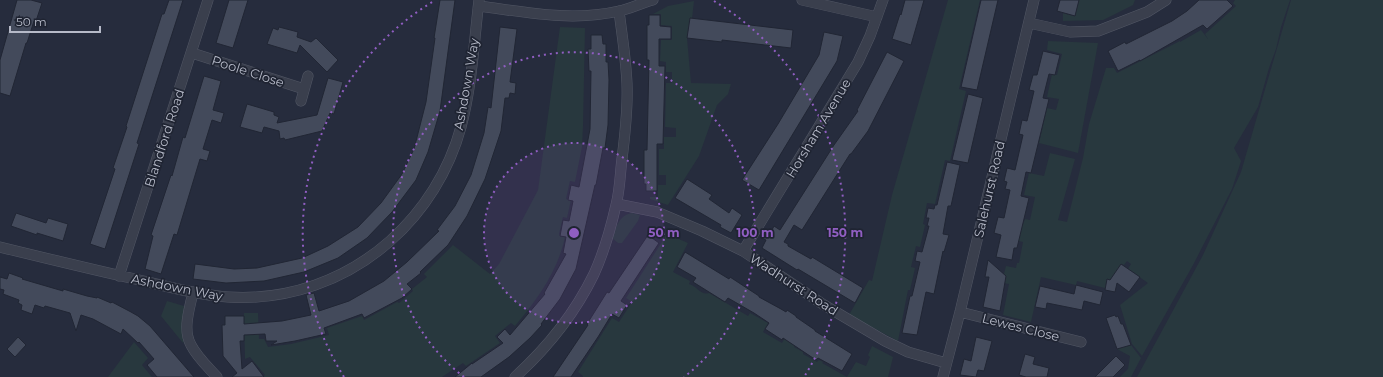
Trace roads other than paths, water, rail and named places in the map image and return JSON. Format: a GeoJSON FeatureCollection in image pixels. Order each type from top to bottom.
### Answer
{"type":"FeatureCollection","features":[{"type":"Feature","properties":{"kind":"street","name":"Blandford Road"},"geometry":{"type":"LineString","coordinates":[[119,276],[208,0]]}},
{"type":"Feature","properties":{"kind":"street"},"geometry":{"type":"LineString","coordinates":[[479,3],[565,17],[585,16],[619,11],[653,0]]}},
{"type":"Feature","properties":{"kind":"street"},"geometry":{"type":"LineString","coordinates":[[802,0],[877,17]]}},
{"type":"Feature","properties":{"kind":"street","name":"Horsham Avenue"},"geometry":{"type":"LineString","coordinates":[[743,251],[858,62],[870,36],[883,0]]}},
{"type":"Feature","properties":{"kind":"street","name":"Salehurst Road"},"geometry":{"type":"LineString","coordinates":[[943,377],[960,312],[1034,0]]}},
{"type":"Feature","properties":{"kind":"street"},"geometry":{"type":"LineString","coordinates":[[1029,24],[1070,32],[1098,31],[1147,12],[1166,0]]}},
{"type":"Feature","properties":{"kind":"street","name":"Ashdown Way"},"geometry":{"type":"LineString","coordinates":[[0,247],[119,276],[193,292],[228,297],[255,297],[282,294],[304,289],[334,278],[358,266],[376,253],[405,227],[432,192],[449,160],[461,128],[479,3]]}},
{"type":"Feature","properties":{"kind":"street"},"geometry":{"type":"LineString","coordinates":[[515,377],[537,356],[556,333],[580,298],[594,273],[617,204],[626,132],[627,85],[619,11]]}},
{"type":"Feature","properties":{"kind":"street","name":"Poole Close"},"geometry":{"type":"LineString","coordinates":[[192,53],[304,89]]}},
{"type":"Feature","properties":{"kind":"street"},"geometry":{"type":"LineString","coordinates":[[301,101],[308,76]]}},
{"type":"Feature","properties":{"kind":"street","name":"Wadhurst Road"},"geometry":{"type":"LineString","coordinates":[[617,204],[657,212],[702,231],[743,251],[824,305],[885,341],[908,352],[946,363]]}},
{"type":"Feature","properties":{"kind":"street"},"geometry":{"type":"LineString","coordinates":[[193,292],[188,318],[188,336],[190,344],[217,377]]}},
{"type":"Feature","properties":{"kind":"street","name":"Lewes Close"},"geometry":{"type":"LineString","coordinates":[[960,312],[1081,342]]}}]}
